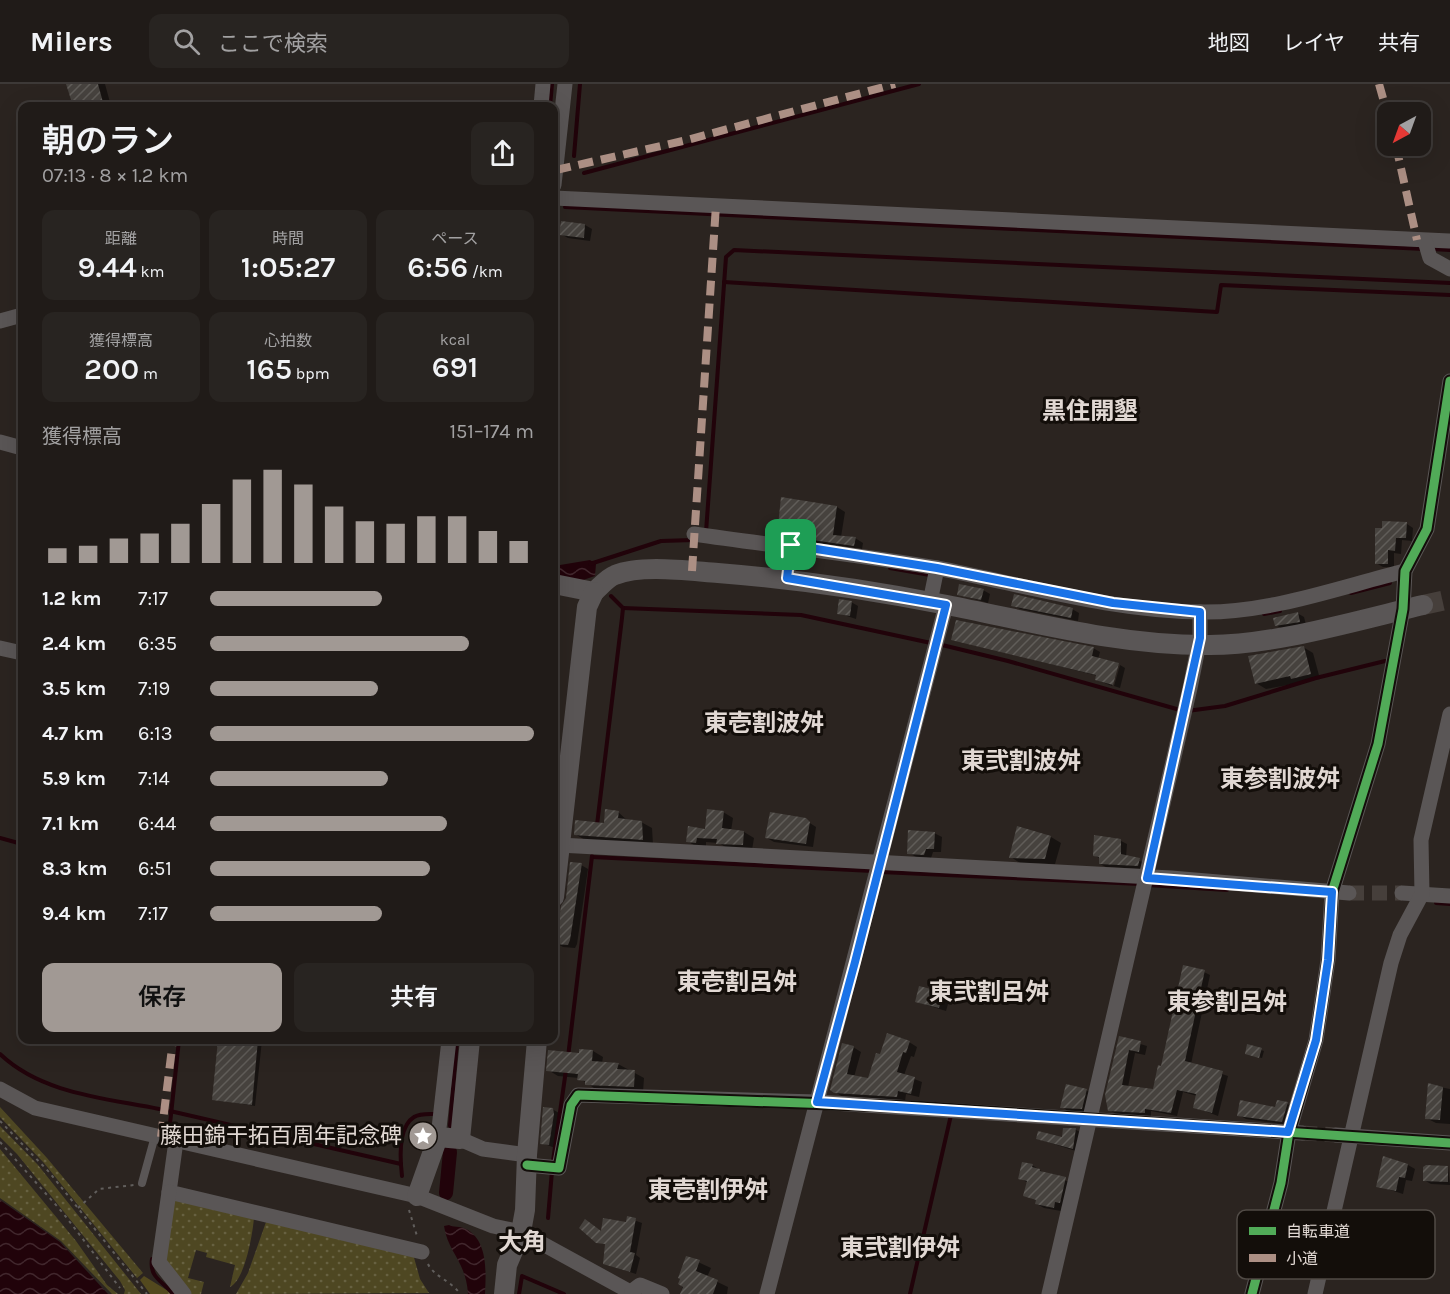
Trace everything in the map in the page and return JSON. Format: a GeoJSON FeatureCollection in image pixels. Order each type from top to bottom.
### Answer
{"type":"FeatureCollection","features":[{"type":"Feature","properties":{"kind":"street"},"geometry":{"type":"LineString","coordinates":[[541,102],[543,84]]}},
{"type":"Feature","properties":{"kind":"street"},"geometry":{"type":"LineString","coordinates":[[558,142],[565,84]]}},
{"type":"Feature","properties":{"kind":"street"},"geometry":{"type":"LineString","coordinates":[[558,198],[1426,247],[1449,241]]}},
{"type":"Feature","properties":{"kind":"street"},"geometry":{"type":"LineString","coordinates":[[1426,247],[1434,262],[1450,269]]}},
{"type":"Feature","properties":{"kind":"street"},"geometry":{"type":"LineString","coordinates":[[0,321],[18,316]]}},
{"type":"Feature","properties":{"kind":"street"},"geometry":{"type":"LineString","coordinates":[[1274,1210],[1295,1133],[1316,1040],[1328,960],[1332,892],[1378,744],[1403,609],[1405,571],[1427,529],[1450,381]]}},
{"type":"Feature","properties":{"kind":"street"},"geometry":{"type":"LineString","coordinates":[[0,442],[18,447]]}},
{"type":"Feature","properties":{"kind":"street"},"geometry":{"type":"LineString","coordinates":[[702,535],[1200,617],[1271,605],[1405,571]]}},
{"type":"Feature","properties":{"kind":"street"},"geometry":{"type":"LineString","coordinates":[[787,578],[791,550]]}},
{"type":"Feature","properties":{"kind":"street"},"geometry":{"type":"LineString","coordinates":[[558,855],[587,606],[594,592],[614,575],[637,570],[692,571],[787,578],[938,603],[1063,630],[1152,642],[1198,645],[1271,638],[1423,605]]}},
{"type":"Feature","properties":{"kind":"street"},"geometry":{"type":"LineString","coordinates":[[767,1294],[936,645],[938,603],[936,573]]}},
{"type":"Feature","properties":{"kind":"street"},"geometry":{"type":"LineString","coordinates":[[558,585],[594,592]]}},
{"type":"Feature","properties":{"kind":"street"},"geometry":{"type":"LineString","coordinates":[[1049,1294],[1184,712],[1198,645],[1200,617]]}},
{"type":"Feature","properties":{"kind":"street"},"geometry":{"type":"LineString","coordinates":[[0,648],[18,652]]}},
{"type":"Feature","properties":{"kind":"street"},"geometry":{"type":"LineString","coordinates":[[1330,1210],[1344,1136],[1395,948],[1422,894],[1421,840],[1450,714]]}},
{"type":"Feature","properties":{"kind":"street"},"geometry":{"type":"LineString","coordinates":[[559,845],[879,870],[1144,881],[1349,893]]}},
{"type":"Feature","properties":{"kind":"street"},"geometry":{"type":"LineString","coordinates":[[1402,893],[1450,896]]}},
{"type":"Feature","properties":{"kind":"street"},"geometry":{"type":"LineString","coordinates":[[417,1196],[440,1122],[448,1044]]}},
{"type":"Feature","properties":{"kind":"street"},"geometry":{"type":"LineString","coordinates":[[460,1139],[470,1044]]}},
{"type":"Feature","properties":{"kind":"street"},"geometry":{"type":"LineString","coordinates":[[504,1294],[507,1265],[521,1232],[525,1210],[537,1044]]}},
{"type":"Feature","properties":{"kind":"street"},"geometry":{"type":"LineString","coordinates":[[0,1089],[35,1108],[417,1196],[493,1226],[521,1232],[550,1247],[583,1269],[633,1292],[640,1285],[662,1294]]}},
{"type":"Feature","properties":{"kind":"street"},"geometry":{"type":"LineString","coordinates":[[440,1122],[460,1139],[483,1149],[552,1168],[559,1168],[571,1104],[578,1095],[1295,1133]]}},
{"type":"Feature","properties":{"kind":"street"},"geometry":{"type":"LineString","coordinates":[[1344,1136],[1450,1143]]}},
{"type":"Feature","properties":{"kind":"street"},"geometry":{"type":"LineString","coordinates":[[176,1141],[159,1262],[184,1294]]}},
{"type":"Feature","properties":{"kind":"street"},"geometry":{"type":"LineString","coordinates":[[169,1192],[422,1252]]}},
{"type":"Feature","properties":{"kind":"street"},"geometry":{"type":"LineString","coordinates":[[1252,1294],[1256,1279]]}},
{"type":"Feature","properties":{"kind":"street"},"geometry":{"type":"LineString","coordinates":[[1315,1294],[1318,1279]]}},
{"type":"Feature","properties":{"kind":"lane"},"geometry":{"type":"LineString","coordinates":[[142,1183],[155,1136]]}},
{"type":"Feature","properties":{"kind":"path"},"geometry":{"type":"LineString","coordinates":[[0,1121],[49,1172],[147,1294]]}},
{"type":"Feature","properties":{"kind":"path"},"geometry":{"type":"LineString","coordinates":[[0,1142],[63,1213],[120,1288]]}},
{"type":"Feature","properties":{"kind":"path"},"geometry":{"type":"LineString","coordinates":[[78,1208],[99,1189],[142,1183]]}},
{"type":"Feature","properties":{"kind":"shaded area"},"geometry":{"type":"Polygon","coordinates":[[[0,1107],[47,1158],[143,1273],[137,1278],[44,1163],[0,1117],[0,1107]]]}},
{"type":"Feature","properties":{"kind":"shaded area"},"geometry":{"type":"Polygon","coordinates":[[[0,1126],[38,1165],[141,1294],[124,1294],[125,1290],[120,1281],[17,1154],[0,1137],[0,1126]]]}},
{"type":"Feature","properties":{"kind":"shaded area"},"geometry":{"type":"Polygon","coordinates":[[[0,1149],[76,1241],[107,1285],[118,1294],[112,1294],[61,1241],[0,1198],[0,1149]]]}},
{"type":"Feature","properties":{"kind":"shaded area"},"geometry":{"type":"Polygon","coordinates":[[[173,1199],[254,1217],[244,1266],[235,1283],[230,1287],[235,1265],[206,1257],[207,1253],[196,1250],[188,1278],[204,1282],[201,1294],[188,1294],[163,1261],[173,1199]]]}},
{"type":"Feature","properties":{"kind":"shaded area"},"geometry":{"type":"Polygon","coordinates":[[[266,1222],[413,1254],[420,1279],[429,1293],[236,1294],[248,1273],[266,1222]]]}},
{"type":"Feature","properties":{"kind":"green space"},"geometry":{"type":"Polygon","coordinates":[[[144,1276],[173,1294],[150,1294],[140,1280],[144,1276]]]}},
{"type":"Feature","properties":{"kind":"water"},"geometry":{"type":"Polygon","coordinates":[[[590,560],[596,564],[595,576],[580,581],[558,578],[558,565],[590,560]]]}},
{"type":"Feature","properties":{"kind":"water"},"geometry":{"type":"Polygon","coordinates":[[[0,1200],[60,1242],[108,1294],[0,1294],[0,1200]]]}},
{"type":"Feature","properties":{"kind":"water"},"geometry":{"type":"Polygon","coordinates":[[[449,1225],[468,1230],[479,1242],[484,1259],[485,1294],[468,1294],[464,1273],[446,1235],[444,1226],[449,1225]]]}},
{"type":"Feature","properties":{"kind":"building"},"geometry":{"type":"Polygon","coordinates":[[[66,84],[98,84],[103,102],[72,102],[66,84]]]}},
{"type":"Feature","properties":{"kind":"building"},"geometry":{"type":"Polygon","coordinates":[[[561,221],[585,224],[584,238],[559,235],[561,221]]]}},
{"type":"Feature","properties":{"kind":"building"},"geometry":{"type":"Polygon","coordinates":[[[781,497],[837,506],[833,535],[856,537],[854,546],[777,535],[781,497]]]}},
{"type":"Feature","properties":{"kind":"building"},"geometry":{"type":"Polygon","coordinates":[[[1382,521],[1407,522],[1406,538],[1396,538],[1395,551],[1388,550],[1388,564],[1375,564],[1375,528],[1382,528],[1382,521]]]}},
{"type":"Feature","properties":{"kind":"building"},"geometry":{"type":"Polygon","coordinates":[[[959,584],[984,589],[981,600],[957,595],[959,584]]]}},
{"type":"Feature","properties":{"kind":"building"},"geometry":{"type":"Polygon","coordinates":[[[1014,594],[1073,608],[1071,618],[1011,606],[1014,594]]]}},
{"type":"Feature","properties":{"kind":"building"},"geometry":{"type":"Polygon","coordinates":[[[839,599],[852,601],[850,616],[837,614],[839,599]]]}},
{"type":"Feature","properties":{"kind":"building"},"geometry":{"type":"Polygon","coordinates":[[[1298,612],[1300,622],[1275,626],[1273,618],[1298,612]]]}},
{"type":"Feature","properties":{"kind":"building"},"geometry":{"type":"Polygon","coordinates":[[[956,620],[1094,647],[1092,656],[1119,663],[1113,685],[1095,680],[1096,675],[951,640],[956,620]]]}},
{"type":"Feature","properties":{"kind":"building"},"geometry":{"type":"Polygon","coordinates":[[[1304,646],[1311,674],[1255,684],[1248,656],[1304,646]]]}},
{"type":"Feature","properties":{"kind":"building"},"geometry":{"type":"Polygon","coordinates":[[[605,809],[619,811],[618,818],[642,821],[643,840],[574,835],[575,820],[604,823],[605,809]]]}},
{"type":"Feature","properties":{"kind":"building"},"geometry":{"type":"Polygon","coordinates":[[[707,809],[724,811],[722,828],[744,831],[743,845],[716,844],[717,839],[697,838],[696,843],[686,842],[688,826],[705,829],[707,809]]]}},
{"type":"Feature","properties":{"kind":"building"},"geometry":{"type":"Polygon","coordinates":[[[770,812],[806,818],[810,822],[806,844],[765,838],[770,812]]]}},
{"type":"Feature","properties":{"kind":"building"},"geometry":{"type":"Polygon","coordinates":[[[1017,826],[1051,836],[1045,859],[1009,858],[1017,826]]]}},
{"type":"Feature","properties":{"kind":"building"},"geometry":{"type":"Polygon","coordinates":[[[908,830],[935,832],[934,849],[926,849],[924,855],[907,854],[908,830]]]}},
{"type":"Feature","properties":{"kind":"building"},"geometry":{"type":"Polygon","coordinates":[[[1094,835],[1121,839],[1121,854],[1140,858],[1138,866],[1099,864],[1099,857],[1093,856],[1094,835]]]}},
{"type":"Feature","properties":{"kind":"building"},"geometry":{"type":"Polygon","coordinates":[[[570,862],[582,863],[568,945],[558,944],[558,920],[561,906],[566,898],[570,862]]]}},
{"type":"Feature","properties":{"kind":"building"},"geometry":{"type":"Polygon","coordinates":[[[1183,965],[1205,970],[1185,1061],[1223,1071],[1212,1113],[1193,1108],[1196,1094],[1177,1090],[1171,1113],[1145,1109],[1145,1113],[1108,1111],[1105,1095],[1119,1036],[1141,1041],[1139,1052],[1129,1050],[1122,1085],[1153,1089],[1158,1065],[1161,1066],[1183,965]]]}},
{"type":"Feature","properties":{"kind":"building"},"geometry":{"type":"Polygon","coordinates":[[[919,986],[943,992],[939,1008],[915,1002],[919,986]]]}},
{"type":"Feature","properties":{"kind":"building"},"geometry":{"type":"Polygon","coordinates":[[[887,1033],[910,1041],[906,1053],[903,1052],[897,1072],[915,1077],[911,1094],[898,1091],[897,1097],[834,1093],[830,1090],[842,1043],[854,1046],[847,1074],[868,1078],[876,1053],[880,1054],[887,1033]]]}},
{"type":"Feature","properties":{"kind":"building"},"geometry":{"type":"Polygon","coordinates":[[[218,1044],[258,1044],[252,1105],[212,1100],[218,1044]]]}},
{"type":"Feature","properties":{"kind":"building"},"geometry":{"type":"Polygon","coordinates":[[[1247,1044],[1262,1048],[1259,1058],[1245,1054],[1247,1044]]]}},
{"type":"Feature","properties":{"kind":"building"},"geometry":{"type":"Polygon","coordinates":[[[579,1049],[593,1050],[592,1061],[619,1063],[617,1069],[635,1070],[634,1087],[585,1085],[585,1081],[577,1080],[578,1074],[546,1071],[548,1050],[579,1053],[579,1049]]]}},
{"type":"Feature","properties":{"kind":"building"},"geometry":{"type":"Polygon","coordinates":[[[1428,1083],[1443,1087],[1440,1120],[1425,1119],[1428,1083]]]}},
{"type":"Feature","properties":{"kind":"building"},"geometry":{"type":"Polygon","coordinates":[[[1066,1084],[1087,1089],[1082,1109],[1060,1108],[1066,1084]]]}},
{"type":"Feature","properties":{"kind":"building"},"geometry":{"type":"Polygon","coordinates":[[[1240,1100],[1275,1107],[1277,1100],[1288,1102],[1282,1122],[1237,1116],[1240,1100]]]}},
{"type":"Feature","properties":{"kind":"building"},"geometry":{"type":"Polygon","coordinates":[[[543,1107],[553,1108],[554,1114],[549,1145],[540,1144],[543,1107]]]}},
{"type":"Feature","properties":{"kind":"building"},"geometry":{"type":"Polygon","coordinates":[[[1063,1128],[1076,1128],[1073,1149],[1036,1139],[1038,1131],[1062,1137],[1063,1128]]]}},
{"type":"Feature","properties":{"kind":"building"},"geometry":{"type":"Polygon","coordinates":[[[1383,1156],[1408,1164],[1405,1178],[1399,1177],[1396,1191],[1376,1187],[1383,1156]]]}},
{"type":"Feature","properties":{"kind":"building"},"geometry":{"type":"Polygon","coordinates":[[[1022,1162],[1033,1164],[1032,1167],[1040,1171],[1066,1177],[1060,1203],[1055,1202],[1054,1208],[1035,1204],[1036,1200],[1023,1196],[1027,1181],[1018,1179],[1022,1162]]]}},
{"type":"Feature","properties":{"kind":"building"},"geometry":{"type":"Polygon","coordinates":[[[1426,1165],[1448,1166],[1448,1182],[1423,1181],[1423,1167],[1426,1165]]]}},
{"type":"Feature","properties":{"kind":"building"},"geometry":{"type":"Polygon","coordinates":[[[627,1216],[636,1218],[630,1252],[635,1253],[630,1272],[603,1264],[605,1244],[596,1243],[579,1228],[585,1219],[601,1231],[603,1218],[626,1222],[627,1216]]]}},
{"type":"Feature","properties":{"kind":"building"},"geometry":{"type":"Polygon","coordinates":[[[686,1256],[700,1260],[696,1271],[718,1280],[713,1294],[680,1294],[683,1287],[678,1284],[680,1279],[678,1278],[686,1256]]]}},
{"type":"Feature","properties":{"kind":"waterway"},"geometry":{"type":"LineString","coordinates":[[550,102],[552,84]]}},
{"type":"Feature","properties":{"kind":"waterway"},"geometry":{"type":"LineString","coordinates":[[574,156],[580,84]]}},
{"type":"Feature","properties":{"kind":"waterway"},"geometry":{"type":"LineString","coordinates":[[584,173],[919,84]]}},
{"type":"Feature","properties":{"kind":"waterway"},"geometry":{"type":"LineString","coordinates":[[565,207],[1424,249]]}},
{"type":"Feature","properties":{"kind":"waterway"},"geometry":{"type":"LineString","coordinates":[[1432,249],[1450,250]]}},
{"type":"Feature","properties":{"kind":"waterway"},"geometry":{"type":"LineString","coordinates":[[706,532],[726,257],[734,250],[1450,283]]}},
{"type":"Feature","properties":{"kind":"waterway"},"geometry":{"type":"LineString","coordinates":[[724,282],[1217,312],[1221,285],[1450,295]]}},
{"type":"Feature","properties":{"kind":"waterway"},"geometry":{"type":"LineString","coordinates":[[590,564],[661,541],[693,540]]}},
{"type":"Feature","properties":{"kind":"waterway"},"geometry":{"type":"LineString","coordinates":[[890,568],[930,575]]}},
{"type":"Feature","properties":{"kind":"waterway"},"geometry":{"type":"LineString","coordinates":[[1351,593],[1390,583]]}},
{"type":"Feature","properties":{"kind":"waterway"},"geometry":{"type":"LineString","coordinates":[[597,825],[623,608],[611,596]]}},
{"type":"Feature","properties":{"kind":"waterway"},"geometry":{"type":"LineString","coordinates":[[623,608],[801,615],[931,643]]}},
{"type":"Feature","properties":{"kind":"waterway"},"geometry":{"type":"LineString","coordinates":[[1264,614],[1280,611]]}},
{"type":"Feature","properties":{"kind":"waterway"},"geometry":{"type":"LineString","coordinates":[[938,644],[1008,661],[1180,710]]}},
{"type":"Feature","properties":{"kind":"waterway"},"geometry":{"type":"LineString","coordinates":[[1187,711],[1225,706],[1316,678],[1385,661]]}},
{"type":"Feature","properties":{"kind":"waterway"},"geometry":{"type":"LineString","coordinates":[[0,838],[18,843]]}},
{"type":"Feature","properties":{"kind":"waterway"},"geometry":{"type":"LineString","coordinates":[[568,1057],[592,856]]}},
{"type":"Feature","properties":{"kind":"waterway"},"geometry":{"type":"LineString","coordinates":[[592,857],[873,871]]}},
{"type":"Feature","properties":{"kind":"waterway"},"geometry":{"type":"LineString","coordinates":[[881,872],[1140,884]]}},
{"type":"Feature","properties":{"kind":"waterway"},"geometry":{"type":"LineString","coordinates":[[1147,885],[1227,890]]}},
{"type":"Feature","properties":{"kind":"waterway"},"geometry":{"type":"LineString","coordinates":[[1436,903],[1450,904]]}},
{"type":"Feature","properties":{"kind":"waterway"},"geometry":{"type":"LineString","coordinates":[[169,1133],[179,1044]]}},
{"type":"Feature","properties":{"kind":"waterway"},"geometry":{"type":"LineString","coordinates":[[450,1126],[457,1044]]}},
{"type":"Feature","properties":{"kind":"waterway"},"geometry":{"type":"LineString","coordinates":[[0,1054],[35,1078],[55,1086],[96,1097],[159,1109]]}},
{"type":"Feature","properties":{"kind":"waterway"},"geometry":{"type":"LineString","coordinates":[[553,1161],[566,1070]]}},
{"type":"Feature","properties":{"kind":"waterway"},"geometry":{"type":"LineString","coordinates":[[170,1111],[401,1164]]}},
{"type":"Feature","properties":{"kind":"waterway"},"geometry":{"type":"LineString","coordinates":[[402,1176],[401,1144],[405,1128],[416,1116],[437,1114]]}},
{"type":"Feature","properties":{"kind":"waterway"},"geometry":{"type":"LineString","coordinates":[[910,1294],[951,1115]]}},
{"type":"Feature","properties":{"kind":"waterway"},"geometry":{"type":"LineString","coordinates":[[446,1193],[450,1152]]}},
{"type":"Feature","properties":{"kind":"waterway"},"geometry":{"type":"LineString","coordinates":[[548,1218],[552,1171]]}},
{"type":"Feature","properties":{"kind":"waterway"},"geometry":{"type":"LineString","coordinates":[[152,1259],[155,1275],[173,1294]]}},
{"type":"Feature","properties":{"kind":"waterway"},"geometry":{"type":"LineString","coordinates":[[519,1294],[522,1276],[564,1294]]}},
{"type":"Feature","properties":{"kind":"tunnel"},"geometry":{"type":"LineString","coordinates":[[1423,605],[1450,599]]}},
{"type":"Feature","properties":{"kind":"tunnel"},"geometry":{"type":"LineString","coordinates":[[1349,893],[1402,893]]}},
{"type":"Feature","properties":{"kind":"tunnel"},"geometry":{"type":"LineString","coordinates":[[1302,1133],[1336,1135]]}},
{"type":"Feature","properties":{"kind":"marked path"},"geometry":{"type":"LineString","coordinates":[[558,170],[687,140],[895,84]]}},
{"type":"Feature","properties":{"kind":"marked path"},"geometry":{"type":"LineString","coordinates":[[1379,84],[1384,102]]}},
{"type":"Feature","properties":{"kind":"marked path"},"geometry":{"type":"LineString","coordinates":[[1398,156],[1417,240]]}},
{"type":"Feature","properties":{"kind":"marked path"},"geometry":{"type":"LineString","coordinates":[[692,571],[716,205]]}},
{"type":"Feature","properties":{"kind":"marked path"},"geometry":{"type":"LineString","coordinates":[[161,1137],[173,1044]]}},
{"type":"Feature","properties":{"kind":"cycle path"},"geometry":{"type":"LineString","coordinates":[[1274,1210],[1281,1183],[1289,1132],[1316,1040],[1328,960],[1332,892],[1378,744],[1403,609],[1405,571],[1427,529],[1450,381]]}},
{"type":"Feature","properties":{"kind":"cycle path"},"geometry":{"type":"LineString","coordinates":[[527,1165],[559,1168],[571,1105],[578,1095],[913,1107],[1450,1143]]}},
{"type":"Feature","properties":{"kind":"cycle path"},"geometry":{"type":"LineString","coordinates":[[1252,1294],[1256,1279]]}},
{"type":"Feature","properties":{"kind":"place","name":"藤田錦干拓百周年記念碑"},"geometry":{"type":"Point","coordinates":[423,1136]}},
{"type":"Feature","properties":{"kind":"district","name":"黒住開墾"},"geometry":{"type":"Point","coordinates":[1090,411]}},
{"type":"Feature","properties":{"kind":"district","name":"東壱割波舛"},"geometry":{"type":"Point","coordinates":[764,723]}},
{"type":"Feature","properties":{"kind":"district","name":"東弐割波舛"},"geometry":{"type":"Point","coordinates":[1021,761]}},
{"type":"Feature","properties":{"kind":"district","name":"東参割波舛"},"geometry":{"type":"Point","coordinates":[1280,779]}},
{"type":"Feature","properties":{"kind":"district","name":"東壱割呂舛"},"geometry":{"type":"Point","coordinates":[737,982]}},
{"type":"Feature","properties":{"kind":"district","name":"東弐割呂舛"},"geometry":{"type":"Point","coordinates":[989,992]}},
{"type":"Feature","properties":{"kind":"district","name":"東参割呂舛"},"geometry":{"type":"Point","coordinates":[1227,1002]}},
{"type":"Feature","properties":{"kind":"district","name":"東壱割伊舛"},"geometry":{"type":"Point","coordinates":[708,1190]}},
{"type":"Feature","properties":{"kind":"district","name":"大角"},"geometry":{"type":"Point","coordinates":[522,1242]}},
{"type":"Feature","properties":{"kind":"district","name":"東弐割伊舛"},"geometry":{"type":"Point","coordinates":[900,1248]}},
{"type":"Feature","properties":{"kind":"route"},"geometry":{"type":"LineString","coordinates":[[791,545],[937,568],[1113,603],[1151,609],[1200,612],[1200,638],[1147,878],[1332,892],[1328,960],[1316,1040],[1288,1132],[817,1102],[946,605],[787,578],[791,545]]}}]}
